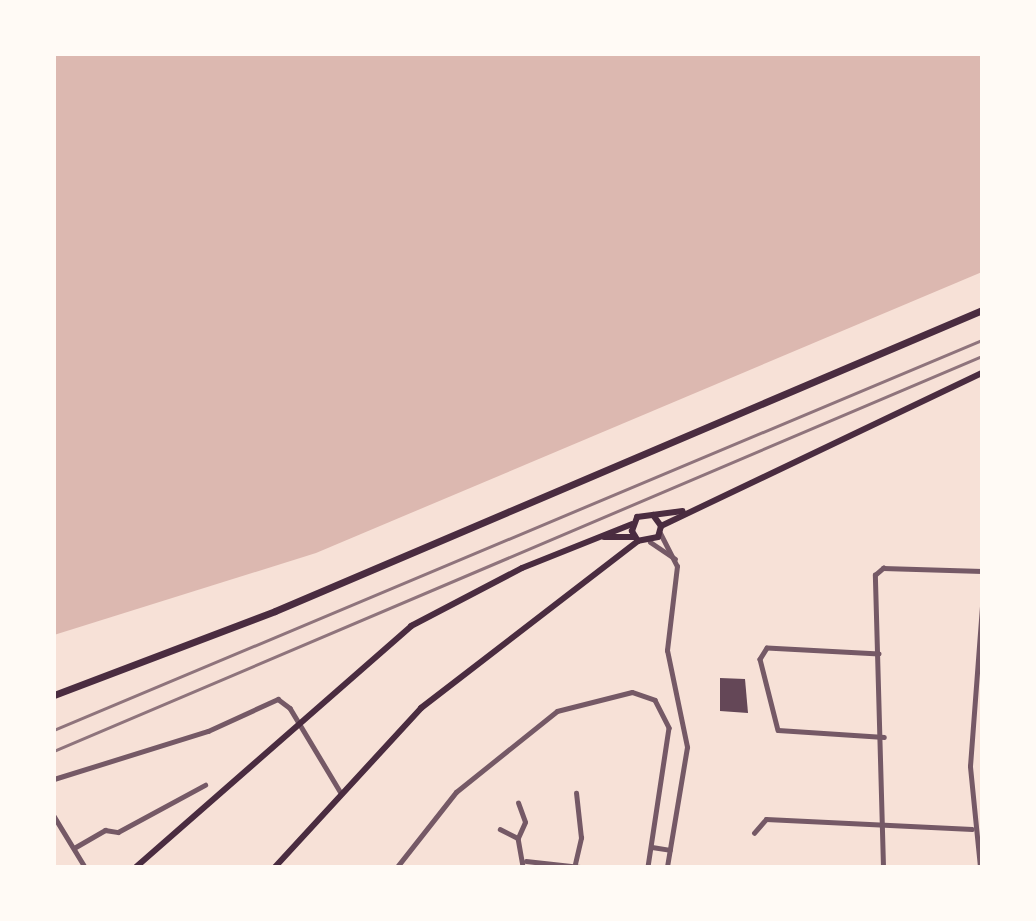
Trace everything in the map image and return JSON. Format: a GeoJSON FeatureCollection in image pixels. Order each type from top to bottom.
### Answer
{"type":"FeatureCollection","features":[{"type":"Feature","properties":{"kind":"main road"},"geometry":{"type":"LineString","coordinates":[[54,695],[275,611],[982,310]]}},
{"type":"Feature","properties":{"kind":"main road"},"geometry":{"type":"LineString","coordinates":[[598,537],[650,542],[661,529],[689,510],[982,373]]}},
{"type":"Feature","properties":{"kind":"main road"},"geometry":{"type":"LineString","coordinates":[[136,867],[299,722],[426,616],[632,524],[640,515],[689,510]]}},
{"type":"Feature","properties":{"kind":"main road"},"geometry":{"type":"LineString","coordinates":[[653,515],[661,529]]}},
{"type":"Feature","properties":{"kind":"main road"},"geometry":{"type":"LineString","coordinates":[[632,524],[637,539]]}},
{"type":"Feature","properties":{"kind":"main road"},"geometry":{"type":"LineString","coordinates":[[275,867],[341,793],[440,691],[637,539]]}},
{"type":"Feature","properties":{"kind":"street"},"geometry":{"type":"LineString","coordinates":[[661,529],[675,559],[667,650],[687,747],[667,867]]}},
{"type":"Feature","properties":{"kind":"street"},"geometry":{"type":"LineString","coordinates":[[650,542],[675,559]]}},
{"type":"Feature","properties":{"kind":"street"},"geometry":{"type":"LineString","coordinates":[[883,867],[886,827],[878,571],[982,571]]}},
{"type":"Feature","properties":{"kind":"street"},"geometry":{"type":"LineString","coordinates":[[980,867],[972,829],[982,605]]}},
{"type":"Feature","properties":{"kind":"street"},"geometry":{"type":"LineString","coordinates":[[880,654],[768,648],[760,659],[778,730],[884,737]]}},
{"type":"Feature","properties":{"kind":"street"},"geometry":{"type":"LineString","coordinates":[[397,867],[456,792],[557,711],[618,692],[655,700],[669,728],[648,867]]}},
{"type":"Feature","properties":{"kind":"street"},"geometry":{"type":"LineString","coordinates":[[54,779],[216,728],[272,700],[286,703],[341,793]]}},
{"type":"Feature","properties":{"kind":"street"},"geometry":{"type":"LineString","coordinates":[[74,848],[105,830],[118,832],[205,785]]}},
{"type":"Feature","properties":{"kind":"street"},"geometry":{"type":"LineString","coordinates":[[518,803],[525,822],[517,838],[524,864],[578,865],[581,838],[576,793]]}},
{"type":"Feature","properties":{"kind":"street"},"geometry":{"type":"LineString","coordinates":[[54,816],[85,867]]}},
{"type":"Feature","properties":{"kind":"street"},"geometry":{"type":"LineString","coordinates":[[754,833],[766,819],[886,827],[972,829]]}},
{"type":"Feature","properties":{"kind":"street"},"geometry":{"type":"LineString","coordinates":[[500,828],[517,838]]}},
{"type":"Feature","properties":{"kind":"street"},"geometry":{"type":"LineString","coordinates":[[652,847],[670,850]]}},
{"type":"Feature","properties":{"kind":"shaded area"},"geometry":{"type":"Polygon","coordinates":[[[54,54],[982,54],[982,272],[316,553],[54,635],[54,54]]]}},
{"type":"Feature","properties":{"kind":"building"},"geometry":{"type":"Polygon","coordinates":[[[720,678],[745,679],[748,713],[720,711],[720,678]]]}},
{"type":"Feature","properties":{"kind":"railway"},"geometry":{"type":"LineString","coordinates":[[54,730],[982,340]]}},
{"type":"Feature","properties":{"kind":"railway"},"geometry":{"type":"LineString","coordinates":[[54,751],[982,356]]}}]}
